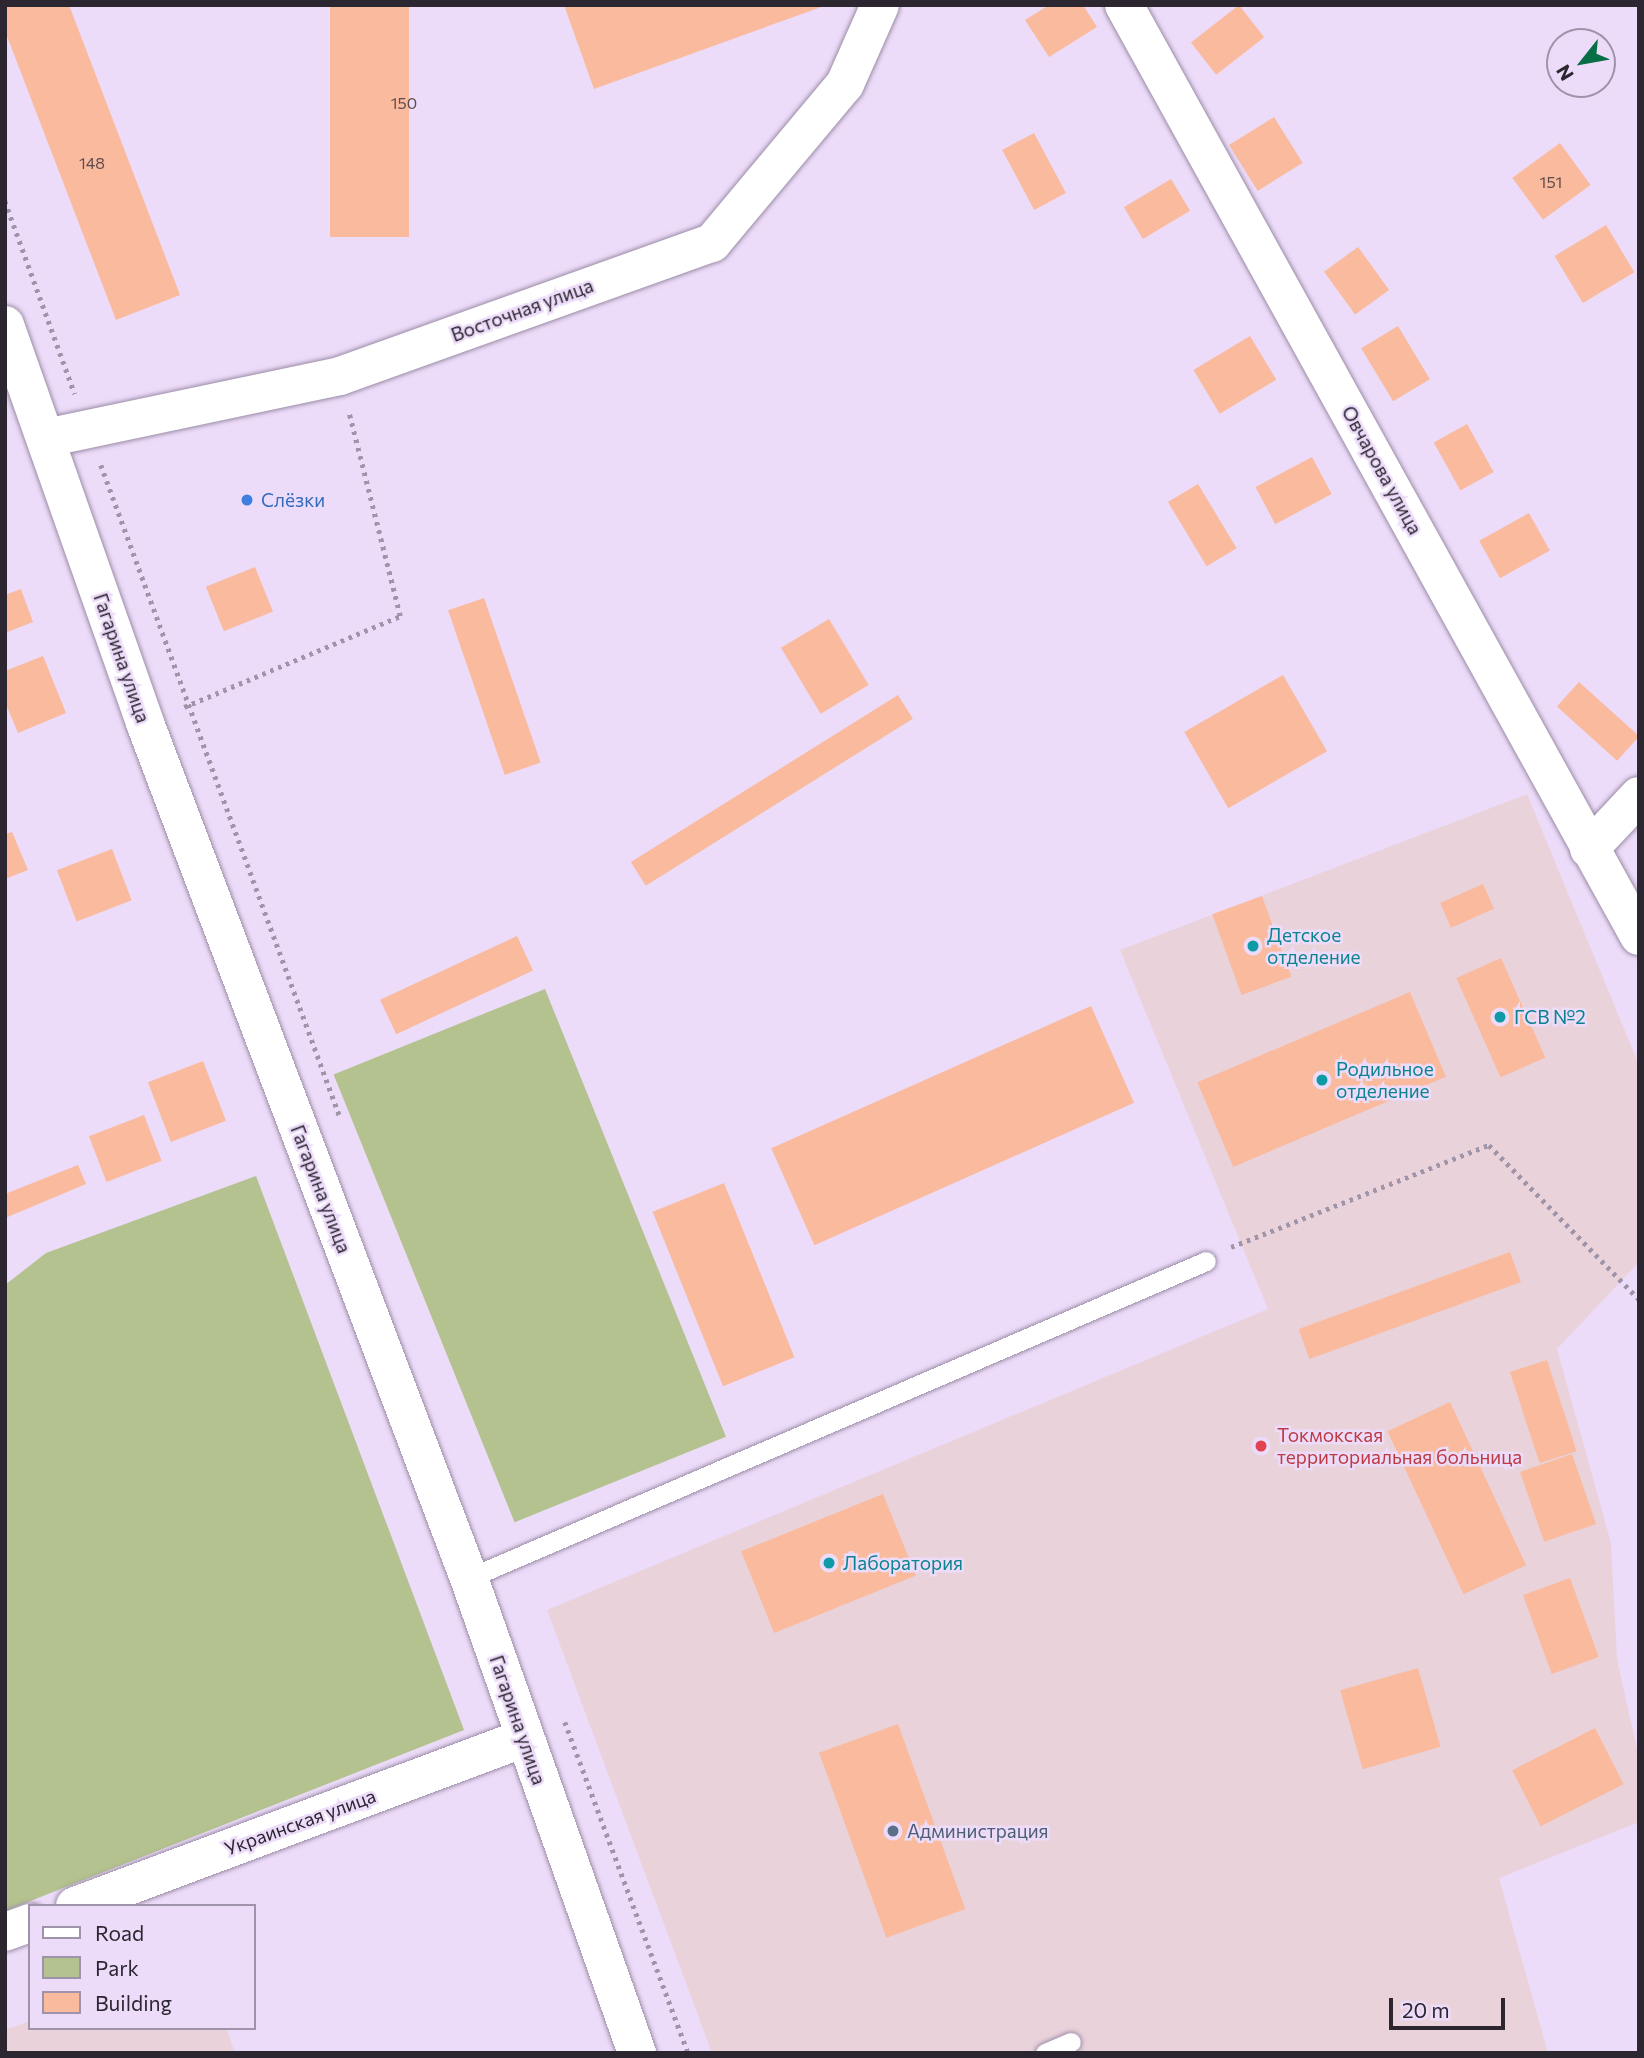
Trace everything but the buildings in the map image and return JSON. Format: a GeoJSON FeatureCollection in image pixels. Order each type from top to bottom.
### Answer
{"type":"FeatureCollection","features":[{"type":"Feature","properties":{"kind":"street","name":"Восточная улица"},"geometry":{"type":"LineString","coordinates":[[46,438],[340,376],[712,243],[845,84],[880,5]]}},
{"type":"Feature","properties":{"kind":"street","name":"Овчарова улица"},"geometry":{"type":"LineString","coordinates":[[1124,5],[1639,936]]}},
{"type":"Feature","properties":{"kind":"street","name":"Гагарина улица"},"geometry":{"type":"LineString","coordinates":[[5,325],[145,723],[469,1578],[638,2053]]}},
{"type":"Feature","properties":{"kind":"street"},"geometry":{"type":"LineString","coordinates":[[1589,849],[1639,796]]}},
{"type":"Feature","properties":{"kind":"street","name":"Украинская улица"},"geometry":{"type":"LineString","coordinates":[[80,1904],[524,1738]]}},
{"type":"Feature","properties":{"kind":"street"},"geometry":{"type":"LineString","coordinates":[[5,1932],[28,1924]]}},
{"type":"Feature","properties":{"kind":"lane"},"geometry":{"type":"LineString","coordinates":[[469,1578],[1206,1261]]}},
{"type":"Feature","properties":{"kind":"lane"},"geometry":{"type":"LineString","coordinates":[[1045,2053],[1071,2042]]}},
{"type":"Feature","properties":{"kind":"path"},"geometry":{"type":"LineString","coordinates":[[5,201],[187,706],[341,1121]]}},
{"type":"Feature","properties":{"kind":"path"},"geometry":{"type":"LineString","coordinates":[[145,723],[400,616],[340,376]]}},
{"type":"Feature","properties":{"kind":"path"},"geometry":{"type":"LineString","coordinates":[[1206,1261],[1240,1241],[1489,1145],[1639,1299]]}},
{"type":"Feature","properties":{"kind":"path"},"geometry":{"type":"LineString","coordinates":[[563,1717],[688,2053]]}},
{"type":"Feature","properties":{"kind":"shaded area","name":"Токмокская территориальная больница"},"geometry":{"type":"Polygon","coordinates":[[[1527,794],[1639,1065],[1639,1262],[1557,1349],[1611,1543],[1617,1659],[1639,1758],[1639,1822],[1499,1878],[1548,2053],[712,2053],[547,1610],[1268,1309],[1120,950],[1527,794]]]}},
{"type":"Feature","properties":{"kind":"shaded area"},"geometry":{"type":"Polygon","coordinates":[[[28,2022],[28,2030],[227,2030],[235,2053],[5,2053],[5,2030],[28,2022]]]}},
{"type":"Feature","properties":{"kind":"green space"},"geometry":{"type":"Polygon","coordinates":[[[545,989],[726,1437],[515,1522],[334,1074],[545,989]]]}},
{"type":"Feature","properties":{"kind":"green space"},"geometry":{"type":"Polygon","coordinates":[[[256,1176],[464,1730],[5,1911],[5,1285],[46,1253],[256,1176]]]}},
{"type":"Feature","properties":{"kind":"place","name":"Слёзки"},"geometry":{"type":"Point","coordinates":[247,500]}},
{"type":"Feature","properties":{"kind":"place","name":"Детское отделение"},"geometry":{"type":"Point","coordinates":[1253,946]}},
{"type":"Feature","properties":{"kind":"place","name":"ГСВ №2"},"geometry":{"type":"Point","coordinates":[1500,1017]}},
{"type":"Feature","properties":{"kind":"place","name":"Родильное отделение"},"geometry":{"type":"Point","coordinates":[1322,1080]}},
{"type":"Feature","properties":{"kind":"place","name":"Токмокская территориальная больница"},"geometry":{"type":"Point","coordinates":[1261,1446]}},
{"type":"Feature","properties":{"kind":"place","name":"Лаборатория"},"geometry":{"type":"Point","coordinates":[829,1563]}},
{"type":"Feature","properties":{"kind":"place","name":"Администрация"},"geometry":{"type":"Point","coordinates":[893,1831]}}]}
